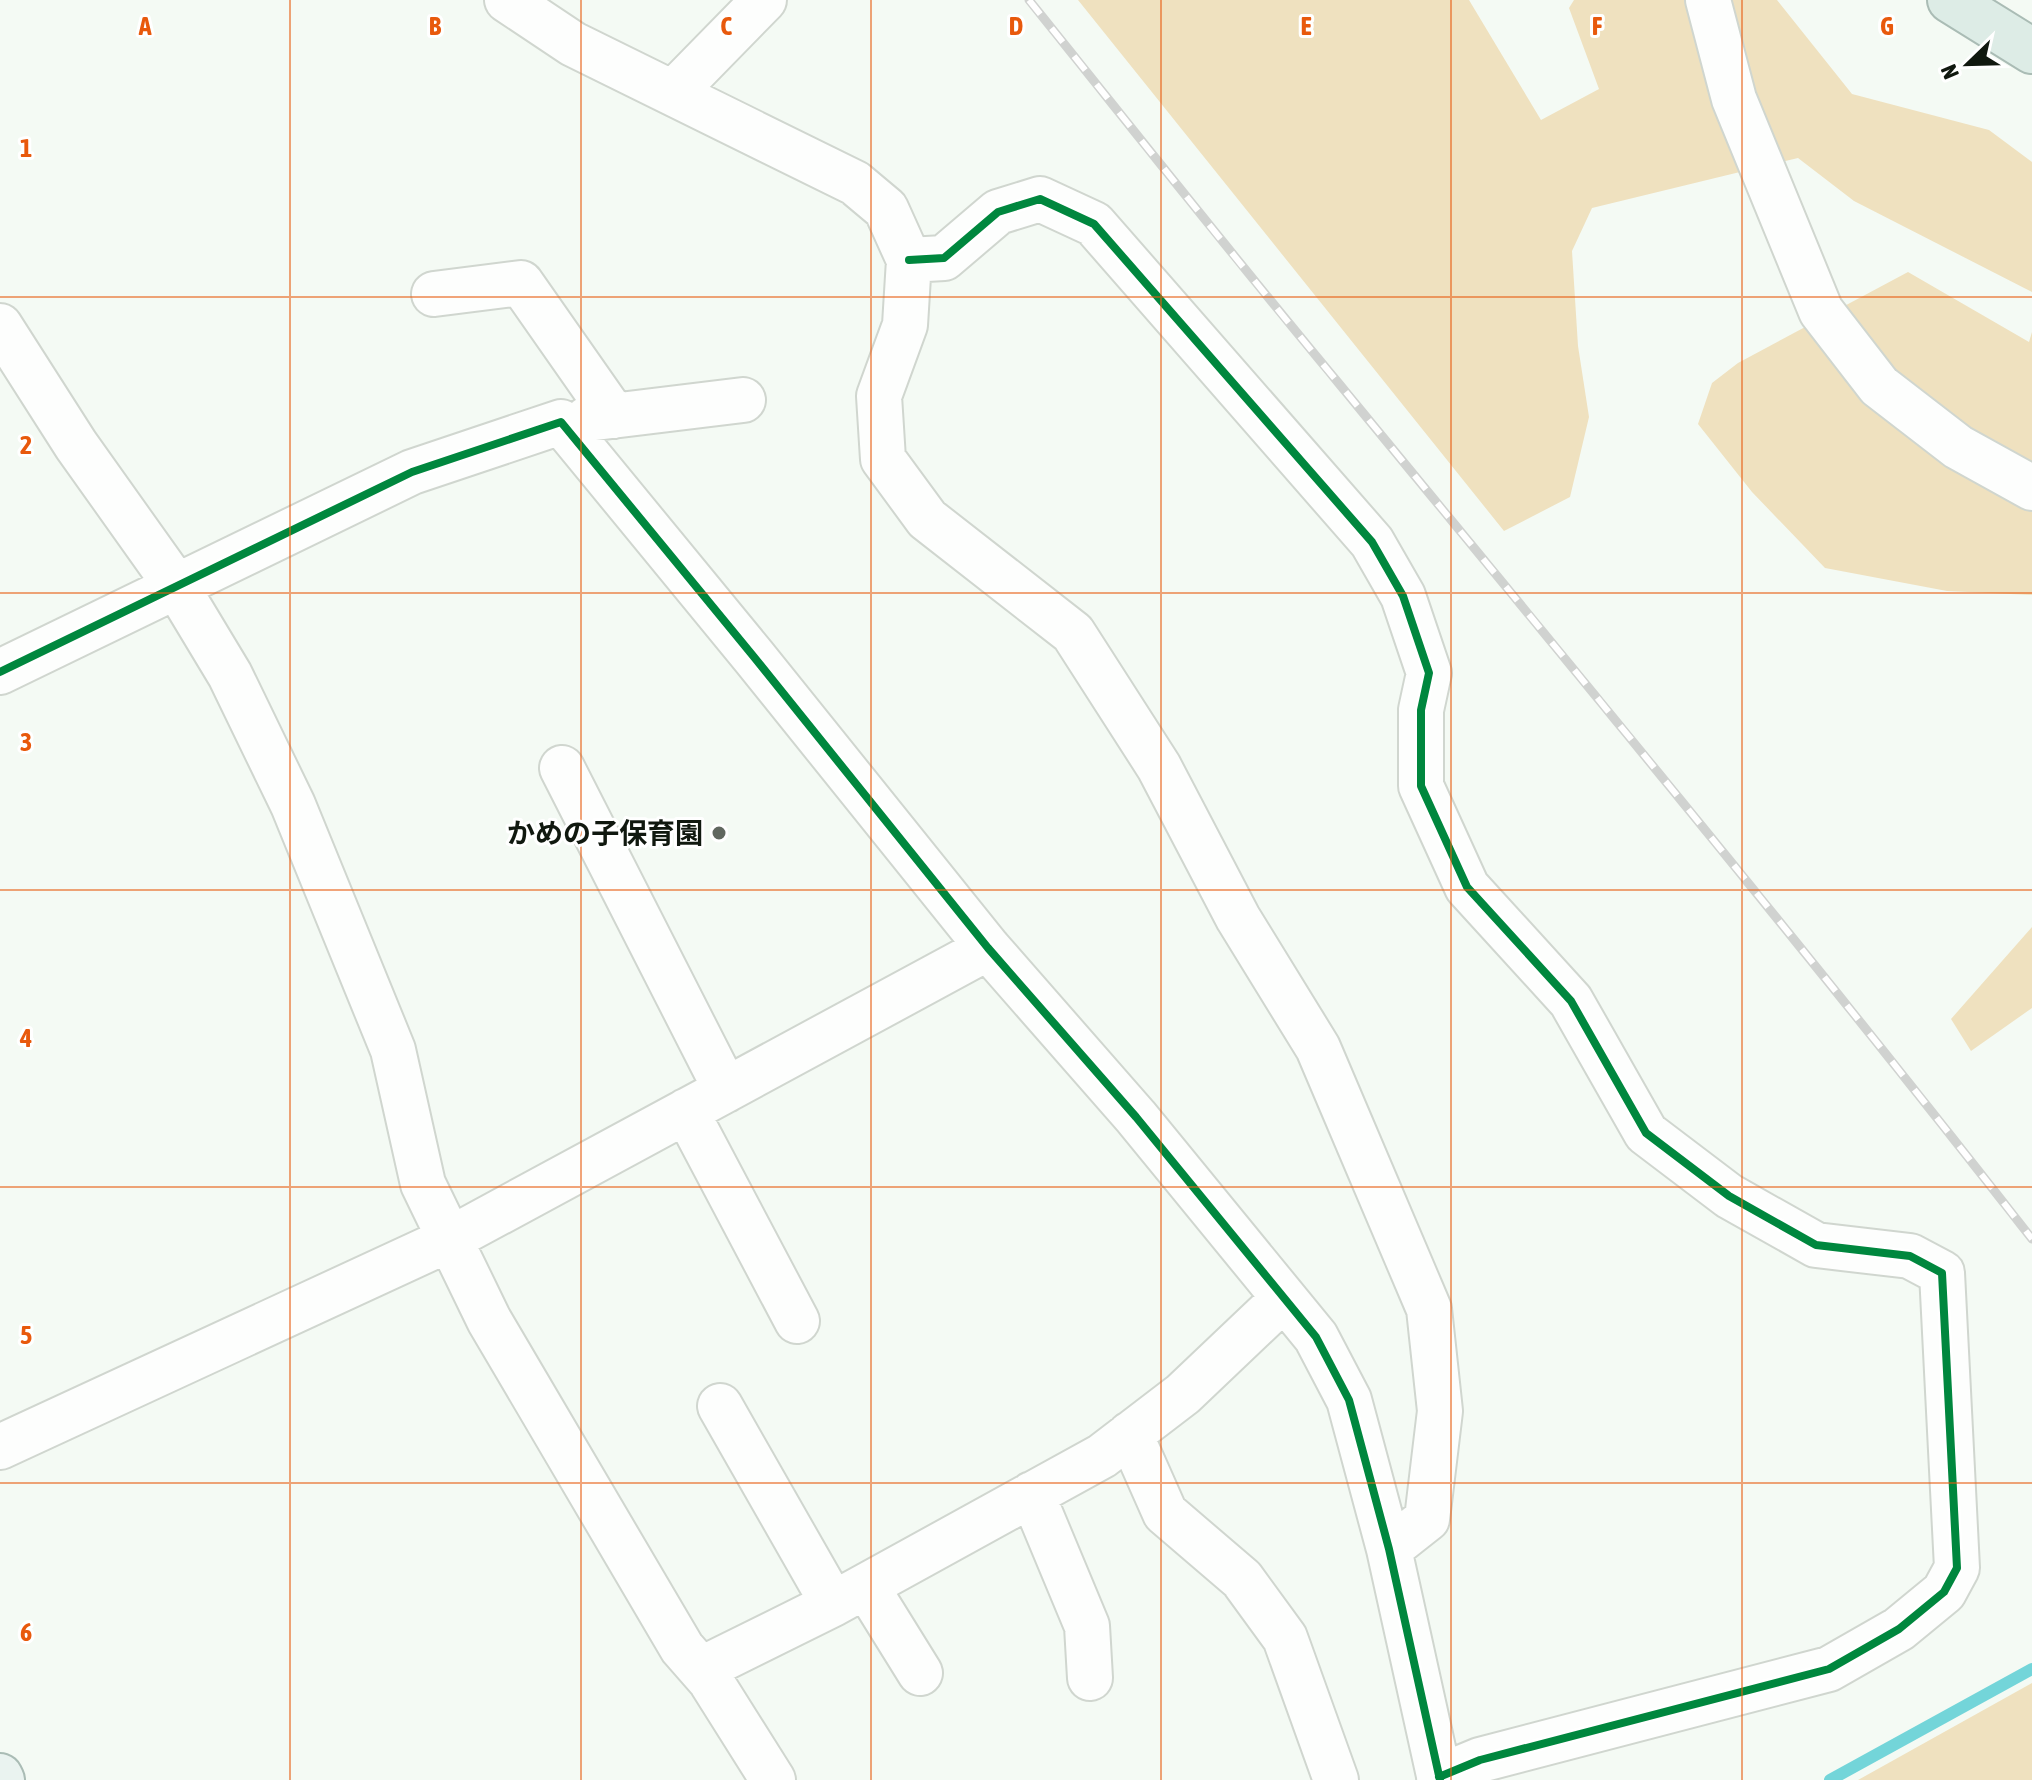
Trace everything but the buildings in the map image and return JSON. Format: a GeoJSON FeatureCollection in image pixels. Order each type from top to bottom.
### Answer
{"type":"FeatureCollection","features":[{"type":"Feature","properties":{"kind":"highway"},"geometry":{"type":"LineString","coordinates":[[1950,0],[2032,51]]}},
{"type":"Feature","properties":{"kind":"street"},"geometry":{"type":"LineString","coordinates":[[507,0],[573,44],[855,183],[886,209],[909,260],[905,325],[879,396],[883,459],[927,519],[1073,633],[1159,767],[1238,918],[1318,1048],[1429,1309],[1440,1411],[1427,1519],[1389,1549]]}},
{"type":"Feature","properties":{"kind":"street"},"geometry":{"type":"LineString","coordinates":[[673,93],[764,0]]}},
{"type":"Feature","properties":{"kind":"street"},"geometry":{"type":"LineString","coordinates":[[1708,0],[1734,99],[1821,311],[1879,386],[1958,447],[2032,488]]}},
{"type":"Feature","properties":{"kind":"street"},"geometry":{"type":"LineString","coordinates":[[561,422],[988,948],[1136,1117],[1316,1337],[1349,1400],[1389,1549],[1440,1778],[1480,1760],[1829,1669],[1899,1629],[1944,1592],[1957,1568],[1942,1273],[1910,1256],[1816,1245],[1729,1196],[1646,1133],[1571,1001],[1467,887],[1421,786],[1421,710],[1429,673],[1403,596],[1372,542],[1094,224],[1040,199],[998,212],[944,258],[909,260]]}},
{"type":"Feature","properties":{"kind":"street"},"geometry":{"type":"LineString","coordinates":[[434,294],[521,283],[614,416]]}},
{"type":"Feature","properties":{"kind":"street"},"geometry":{"type":"LineString","coordinates":[[0,326],[76,445],[177,587],[230,675],[293,805],[393,1050],[423,1184],[489,1320],[682,1648],[710,1680],[773,1780]]}},
{"type":"Feature","properties":{"kind":"street"},"geometry":{"type":"LineString","coordinates":[[0,672],[412,472],[561,422],[743,400]]}},
{"type":"Feature","properties":{"kind":"street"},"geometry":{"type":"LineString","coordinates":[[562,768],[726,1090]]}},
{"type":"Feature","properties":{"kind":"street"},"geometry":{"type":"LineString","coordinates":[[0,1447],[450,1239],[988,948]]}},
{"type":"Feature","properties":{"kind":"street"},"geometry":{"type":"LineString","coordinates":[[686,1111],[797,1321]]}},
{"type":"Feature","properties":{"kind":"street"},"geometry":{"type":"LineString","coordinates":[[710,1680],[716,1662],[849,1595],[1102,1456],[1183,1394],[1283,1299]]}},
{"type":"Feature","properties":{"kind":"street"},"geometry":{"type":"LineString","coordinates":[[720,1406],[849,1595],[920,1673]]}},
{"type":"Feature","properties":{"kind":"street"},"geometry":{"type":"LineString","coordinates":[[1130,1434],[1165,1513],[1242,1579],[1285,1638],[1336,1780]]}},
{"type":"Feature","properties":{"kind":"street"},"geometry":{"type":"LineString","coordinates":[[1032,1494],[1087,1626],[1090,1678]]}},
{"type":"Feature","properties":{"kind":"shaded area"},"geometry":{"type":"Polygon","coordinates":[[[1078,0],[1469,0],[1541,120],[1599,89],[1569,8],[1574,0],[1777,0],[1852,94],[1989,130],[2032,162],[2032,292],[1854,201],[1798,158],[1592,208],[1572,251],[1578,346],[1589,417],[1570,497],[1504,531],[1078,0]]]}},
{"type":"Feature","properties":{"kind":"shaded area"},"geometry":{"type":"Polygon","coordinates":[[[1908,272],[2029,342],[2032,332],[2032,595],[1947,591],[1825,568],[1752,492],[1698,424],[1712,383],[1738,363],[1908,272]]]}},
{"type":"Feature","properties":{"kind":"shaded area"},"geometry":{"type":"Polygon","coordinates":[[[2032,927],[2032,1008],[1971,1051],[1951,1019],[2032,927]]]}},
{"type":"Feature","properties":{"kind":"shaded area"},"geometry":{"type":"Polygon","coordinates":[[[2032,1683],[2032,1780],[1858,1780],[2032,1683]]]}},
{"type":"Feature","properties":{"kind":"waterway"},"geometry":{"type":"LineString","coordinates":[[1830,1780],[2032,1669]]}},
{"type":"Feature","properties":{"kind":"railway"},"geometry":{"type":"LineString","coordinates":[[1029,0],[1258,286],[1774,914],[2032,1239]]}},
{"type":"Feature","properties":{"kind":"cycle path"},"geometry":{"type":"LineString","coordinates":[[909,260],[944,258],[998,212],[1040,199],[1094,224],[1372,542],[1403,596],[1429,673],[1421,710],[1421,786],[1467,887],[1571,1001],[1646,1133],[1729,1196],[1816,1245],[1910,1256],[1942,1273],[1957,1568],[1944,1592],[1899,1629],[1829,1669],[1480,1760],[1439,1777]]}},
{"type":"Feature","properties":{"kind":"cycle path"},"geometry":{"type":"LineString","coordinates":[[0,672],[412,472],[561,422],[988,948],[1136,1117],[1316,1337],[1349,1400],[1389,1549],[1440,1780]]}},
{"type":"Feature","properties":{"kind":"place","name":"かめの子保育園"},"geometry":{"type":"Point","coordinates":[719,833]}}]}
